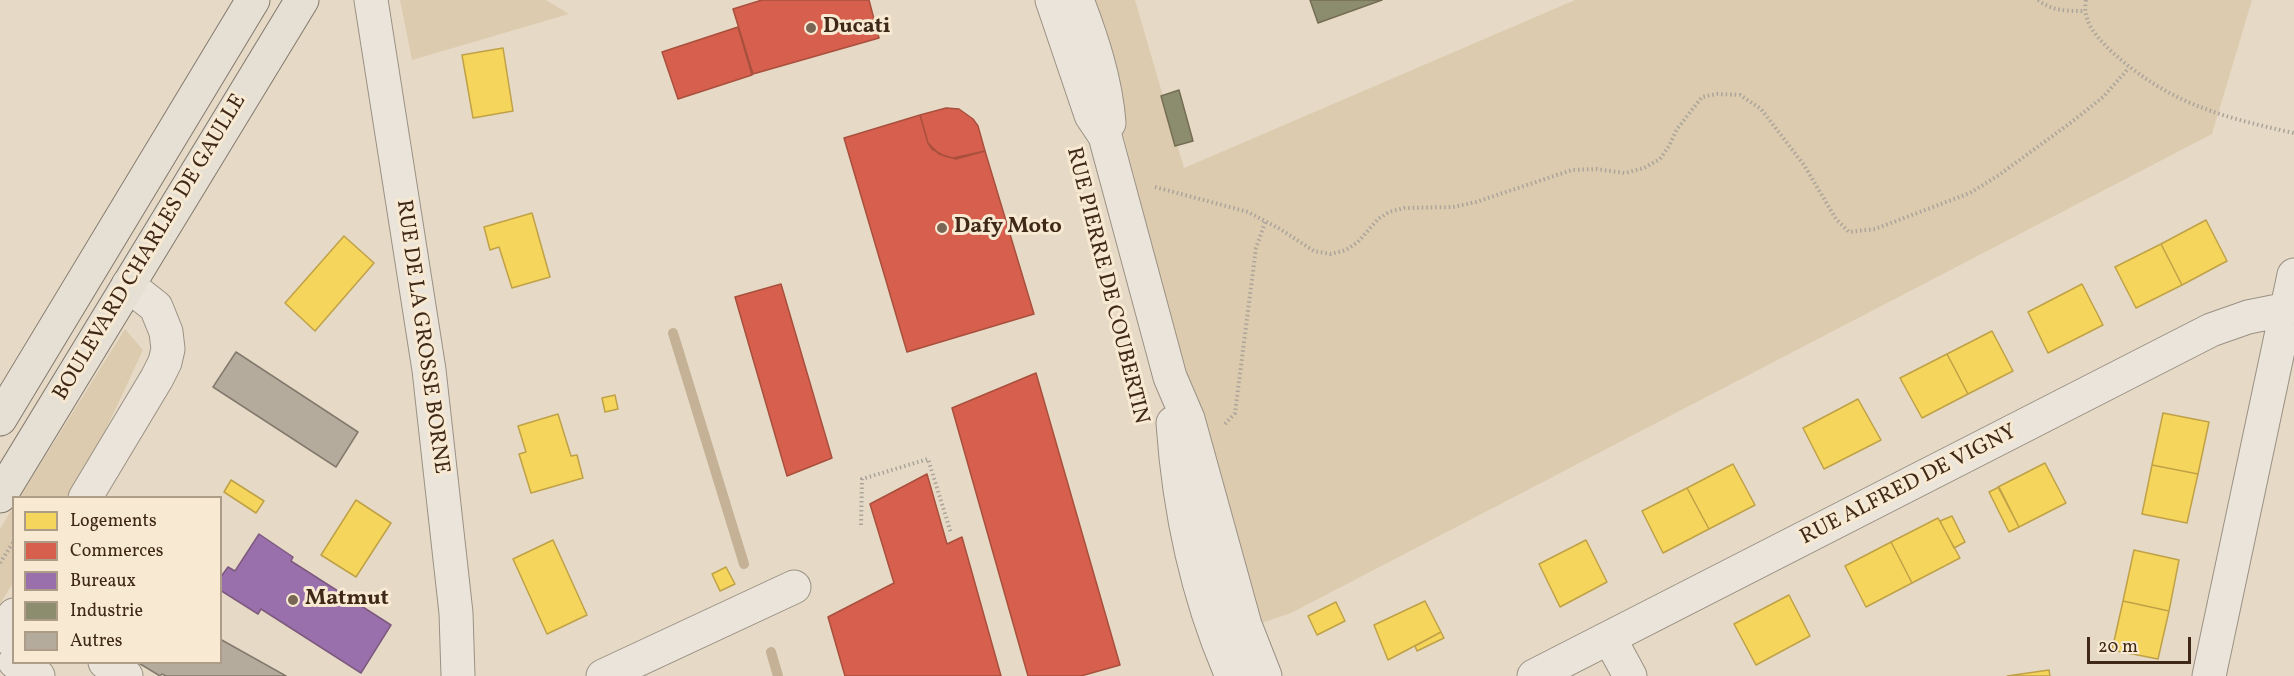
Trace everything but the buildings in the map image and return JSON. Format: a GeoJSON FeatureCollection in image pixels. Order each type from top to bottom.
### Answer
{"type":"FeatureCollection","features":[{"type":"Feature","properties":{"kind":"main road","name":"BOULEVARD CHARLES DE GAULLE"},"geometry":{"type":"LineString","coordinates":[[0,418],[254,0]]}},
{"type":"Feature","properties":{"kind":"main road","name":"BOULEVARD CHARLES DE GAULLE"},"geometry":{"type":"LineString","coordinates":[[0,496],[302,0]]}},
{"type":"Feature","properties":{"kind":"street","name":"RUE DE LA GROSSE BORNE"},"geometry":{"type":"LineString","coordinates":[[371,0],[429,370],[456,613],[458,676]]}},
{"type":"Feature","properties":{"kind":"street","name":"RUE PIERRE DE COUBERTIN"},"geometry":{"type":"LineString","coordinates":[[1052,0],[1091,115],[1105,136],[1170,377],[1188,419],[1245,625],[1265,676]]}},
{"type":"Feature","properties":{"kind":"street","name":"RUE PIERRE DE COUBERTIN"},"geometry":{"type":"LineString","coordinates":[[1077,0],[1099,64],[1108,106],[1110,127],[1105,136]]}},
{"type":"Feature","properties":{"kind":"street"},"geometry":{"type":"LineString","coordinates":[[2209,676],[2294,275]]}},
{"type":"Feature","properties":{"kind":"street"},"geometry":{"type":"LineString","coordinates":[[86,496],[157,378],[165,362],[168,349],[156,307],[128,285]]}},
{"type":"Feature","properties":{"kind":"street","name":"RUE ALFRED DE VIGNY"},"geometry":{"type":"LineString","coordinates":[[1534,676],[2211,330],[2248,317],[2288,309]]}},
{"type":"Feature","properties":{"kind":"street","name":"RUE PIERRE DE COUBERTIN"},"geometry":{"type":"LineString","coordinates":[[1170,377],[1175,453],[1185,524],[1207,610],[1232,676]]}},
{"type":"Feature","properties":{"kind":"street"},"geometry":{"type":"LineString","coordinates":[[603,676],[794,587]]}},
{"type":"Feature","properties":{"kind":"street"},"geometry":{"type":"LineString","coordinates":[[0,636],[12,618]]}},
{"type":"Feature","properties":{"kind":"street"},"geometry":{"type":"LineString","coordinates":[[1610,639],[1630,676]]}},
{"type":"Feature","properties":{"kind":"street"},"geometry":{"type":"LineString","coordinates":[[17,664],[38,676]]}},
{"type":"Feature","properties":{"kind":"street"},"geometry":{"type":"LineString","coordinates":[[107,664],[126,676]]}},
{"type":"Feature","properties":{"kind":"path"},"geometry":{"type":"LineString","coordinates":[[2038,0],[2062,11],[2084,11]]}},
{"type":"Feature","properties":{"kind":"path"},"geometry":{"type":"LineString","coordinates":[[2086,0],[2084,11],[2093,34],[2129,68],[2160,89],[2193,106],[2236,121],[2294,133]]}},
{"type":"Feature","properties":{"kind":"path"},"geometry":{"type":"LineString","coordinates":[[1155,187],[1225,204],[1266,220],[1314,251],[1331,254],[1346,250],[1358,242],[1378,219],[1389,212],[1404,208],[1453,207],[1476,202],[1572,170],[1625,173],[1644,168],[1660,159],[1677,129],[1702,98],[1717,94],[1740,95],[1761,109],[1804,165],[1836,219],[1849,232],[1875,229],[1970,193],[1999,175],[2103,97],[2129,68]]}},
{"type":"Feature","properties":{"kind":"path"},"geometry":{"type":"LineString","coordinates":[[1222,427],[1235,413],[1256,248],[1266,220]]}},
{"type":"Feature","properties":{"kind":"path","name":"RUE PIERRE DE COUBERTIN"},"geometry":{"type":"LineString","coordinates":[[1137,392],[1141,414]]}},
{"type":"Feature","properties":{"kind":"path"},"geometry":{"type":"LineString","coordinates":[[861,525],[862,479],[928,459],[951,533]]}},
{"type":"Feature","properties":{"kind":"path"},"geometry":{"type":"LineString","coordinates":[[0,563],[12,544]]}},
{"type":"Feature","properties":{"kind":"shaded area"},"geometry":{"type":"Polygon","coordinates":[[[400,0],[546,0],[569,14],[412,60],[400,0]]]}},
{"type":"Feature","properties":{"kind":"shaded area"},"geometry":{"type":"Polygon","coordinates":[[[1084,0],[1135,0],[1184,168],[1575,0],[2252,0],[2212,134],[1291,613],[1256,625],[1168,308],[1099,41],[1084,0]]]}},
{"type":"Feature","properties":{"kind":"shaded area"},"geometry":{"type":"Polygon","coordinates":[[[125,329],[143,350],[95,453],[68,496],[20,496],[125,329]]]}},
{"type":"Feature","properties":{"kind":"shaded area"},"geometry":{"type":"Polygon","coordinates":[[[12,509],[12,585],[0,604],[0,529],[12,509]]]}},
{"type":"Feature","properties":{"kind":"waterway"},"geometry":{"type":"LineString","coordinates":[[673,333],[744,564]]}},
{"type":"Feature","properties":{"kind":"waterway"},"geometry":{"type":"LineString","coordinates":[[771,652],[778,676]]}},
{"type":"Feature","properties":{"kind":"place","name":"Ducati"},"geometry":{"type":"Point","coordinates":[811,28]}},
{"type":"Feature","properties":{"kind":"place","name":"Dafy Moto"},"geometry":{"type":"Point","coordinates":[942,228]}},
{"type":"Feature","properties":{"kind":"place","name":"Matmut"},"geometry":{"type":"Point","coordinates":[293,600]}}]}
